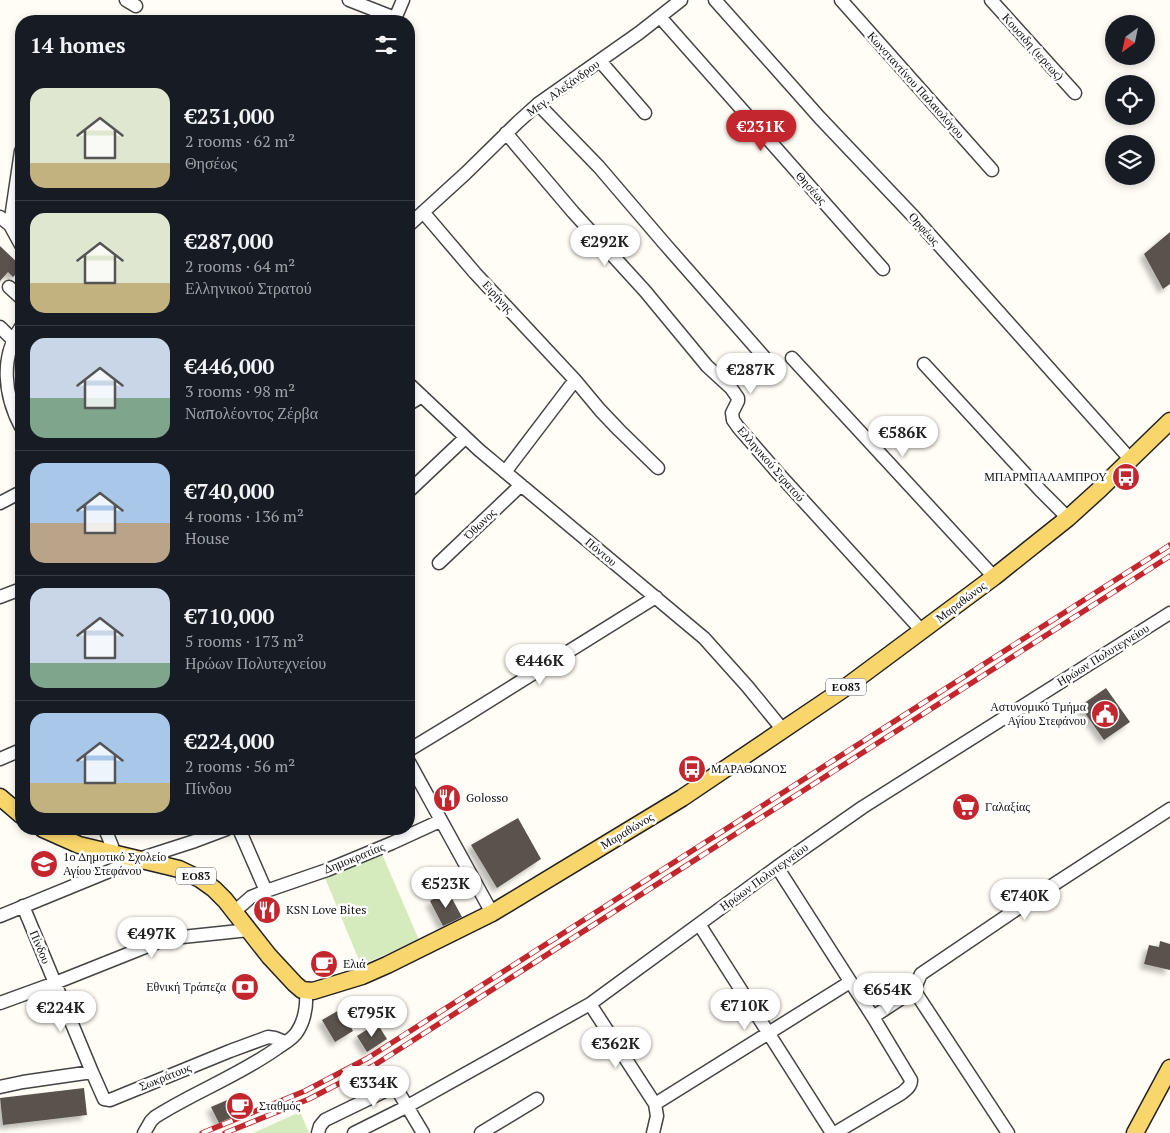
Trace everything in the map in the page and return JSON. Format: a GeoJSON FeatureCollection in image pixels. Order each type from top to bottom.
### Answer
{"type":"FeatureCollection","features":[{"type":"Feature","properties":{"kind":"main road","name":"Μαραθώνος"},"geometry":{"type":"LineString","coordinates":[[306,991],[317,990],[362,976],[492,913],[682,798],[842,690],[994,577],[1100,490],[1170,421]]}},
{"type":"Feature","properties":{"kind":"main road"},"geometry":{"type":"LineString","coordinates":[[0,797],[15,810]]}},
{"type":"Feature","properties":{"kind":"main road","name":"ΕΟ83"},"geometry":{"type":"LineString","coordinates":[[56,835],[79,845],[179,869],[192,874],[214,889],[294,984],[306,991]]}},
{"type":"Feature","properties":{"kind":"main road"},"geometry":{"type":"LineString","coordinates":[[1135,1133],[1170,1068]]}},
{"type":"Feature","properties":{"kind":"street"},"geometry":{"type":"LineString","coordinates":[[350,0],[386,15]]}},
{"type":"Feature","properties":{"kind":"street"},"geometry":{"type":"LineString","coordinates":[[397,15],[403,0]]}},
{"type":"Feature","properties":{"kind":"street","name":"Μεγ. Αλεξάνδρου"},"geometry":{"type":"LineString","coordinates":[[415,219],[538,104],[600,61],[681,0]]}},
{"type":"Feature","properties":{"kind":"street","name":"Ορφέως"},"geometry":{"type":"LineString","coordinates":[[715,0],[820,118],[914,217],[1131,460]]}},
{"type":"Feature","properties":{"kind":"street","name":"Κωνσταντίνου Παλαιολόγου"},"geometry":{"type":"LineString","coordinates":[[840,0],[992,170]]}},
{"type":"Feature","properties":{"kind":"street","name":"Κουσιδη (ιερεως)"},"geometry":{"type":"LineString","coordinates":[[991,0],[1075,93]]}},
{"type":"Feature","properties":{"kind":"street","name":"Θησέως"},"geometry":{"type":"LineString","coordinates":[[660,17],[882,269]]}},
{"type":"Feature","properties":{"kind":"street"},"geometry":{"type":"LineString","coordinates":[[600,61],[645,113]]}},
{"type":"Feature","properties":{"kind":"street"},"geometry":{"type":"LineString","coordinates":[[538,104],[599,167],[772,366]]}},
{"type":"Feature","properties":{"kind":"street","name":"Ελληνικού Στρατού"},"geometry":{"type":"LineString","coordinates":[[506,134],[573,212],[645,291],[707,366],[731,388],[738,398],[732,413],[733,420],[738,426],[922,631]]}},
{"type":"Feature","properties":{"kind":"street"},"geometry":{"type":"LineString","coordinates":[[10,221],[15,189]]}},
{"type":"Feature","properties":{"kind":"street","name":"Ειρήνης"},"geometry":{"type":"LineString","coordinates":[[423,212],[475,273],[619,430],[658,468]]}},
{"type":"Feature","properties":{"kind":"street"},"geometry":{"type":"LineString","coordinates":[[10,288],[15,293]]}},
{"type":"Feature","properties":{"kind":"street"},"geometry":{"type":"LineString","coordinates":[[0,328],[12,339]]}},
{"type":"Feature","properties":{"kind":"street"},"geometry":{"type":"LineString","coordinates":[[15,335],[4,359],[3,373],[5,389],[15,414]]}},
{"type":"Feature","properties":{"kind":"street"},"geometry":{"type":"LineString","coordinates":[[792,358],[994,577]]}},
{"type":"Feature","properties":{"kind":"street"},"geometry":{"type":"LineString","coordinates":[[924,364],[1068,518]]}},
{"type":"Feature","properties":{"kind":"street"},"geometry":{"type":"LineString","coordinates":[[505,472],[575,380]]}},
{"type":"Feature","properties":{"kind":"street","name":"Πόντου"},"geometry":{"type":"LineString","coordinates":[[415,390],[465,438],[694,629],[754,694],[783,730]]}},
{"type":"Feature","properties":{"kind":"street"},"geometry":{"type":"LineString","coordinates":[[415,400],[422,396]]}},
{"type":"Feature","properties":{"kind":"street"},"geometry":{"type":"LineString","coordinates":[[415,485],[465,438]]}},
{"type":"Feature","properties":{"kind":"street","name":"Όθωνος"},"geometry":{"type":"LineString","coordinates":[[439,563],[521,485]]}},
{"type":"Feature","properties":{"kind":"street"},"geometry":{"type":"LineString","coordinates":[[0,503],[15,495]]}},
{"type":"Feature","properties":{"kind":"street"},"geometry":{"type":"LineString","coordinates":[[0,597],[15,591]]}},
{"type":"Feature","properties":{"kind":"street"},"geometry":{"type":"LineString","coordinates":[[415,746],[656,597]]}},
{"type":"Feature","properties":{"kind":"street","name":"Ηρώων Πολυτεχνείου"},"geometry":{"type":"LineString","coordinates":[[354,1133],[406,1107],[590,1004],[778,867],[871,802],[1170,613]]}},
{"type":"Feature","properties":{"kind":"street"},"geometry":{"type":"LineString","coordinates":[[0,759],[15,753]]}},
{"type":"Feature","properties":{"kind":"street"},"geometry":{"type":"LineString","coordinates":[[415,773],[492,913]]}},
{"type":"Feature","properties":{"kind":"street"},"geometry":{"type":"LineString","coordinates":[[873,1017],[914,990],[921,974],[1170,809]]}},
{"type":"Feature","properties":{"kind":"street","name":"Δημοκρατίας"},"geometry":{"type":"LineString","coordinates":[[415,832],[440,821]]}},
{"type":"Feature","properties":{"kind":"street"},"geometry":{"type":"LineString","coordinates":[[108,835],[112,852]]}},
{"type":"Feature","properties":{"kind":"street"},"geometry":{"type":"LineString","coordinates":[[0,916],[139,859],[211,835]]}},
{"type":"Feature","properties":{"kind":"street"},"geometry":{"type":"LineString","coordinates":[[242,835],[266,890]]}},
{"type":"Feature","properties":{"kind":"street","name":"Δημοκρατίας"},"geometry":{"type":"LineString","coordinates":[[234,912],[251,898],[266,890],[327,870],[409,835]]}},
{"type":"Feature","properties":{"kind":"street"},"geometry":{"type":"LineString","coordinates":[[699,924],[833,1133],[908,1089],[911,1080],[778,867]]}},
{"type":"Feature","properties":{"kind":"street","name":"Πίνδου"},"geometry":{"type":"LineString","coordinates":[[23,906],[92,1072]]}},
{"type":"Feature","properties":{"kind":"street"},"geometry":{"type":"LineString","coordinates":[[0,1003],[55,984],[163,940],[182,936],[248,930]]}},
{"type":"Feature","properties":{"kind":"street"},"geometry":{"type":"LineString","coordinates":[[655,1104],[850,982]]}},
{"type":"Feature","properties":{"kind":"street"},"geometry":{"type":"LineString","coordinates":[[914,990],[1008,1133]]}},
{"type":"Feature","properties":{"kind":"street"},"geometry":{"type":"LineString","coordinates":[[144,1133],[155,1117],[258,1062],[296,1034],[306,1009],[306,991]]}},
{"type":"Feature","properties":{"kind":"street"},"geometry":{"type":"LineString","coordinates":[[590,1004],[655,1104],[657,1116],[653,1133]]}},
{"type":"Feature","properties":{"kind":"street","name":"Σωκράτους"},"geometry":{"type":"LineString","coordinates":[[92,1072],[104,1099],[110,1100],[268,1036],[285,1042]]}},
{"type":"Feature","properties":{"kind":"street"},"geometry":{"type":"LineString","coordinates":[[0,1087],[92,1072]]}},
{"type":"Feature","properties":{"kind":"street"},"geometry":{"type":"LineString","coordinates":[[318,1133],[320,1126],[325,1120],[395,1086],[423,1133]]}},
{"type":"Feature","properties":{"kind":"street"},"geometry":{"type":"LineString","coordinates":[[486,1132],[537,1099]]}},
{"type":"Feature","properties":{"kind":"green space"},"geometry":{"type":"Polygon","coordinates":[[[382,854],[419,940],[361,965],[325,878],[382,854]]]}},
{"type":"Feature","properties":{"kind":"green space"},"geometry":{"type":"Polygon","coordinates":[[[300,1112],[309,1133],[253,1133],[300,1112]]]}},
{"type":"Feature","properties":{"kind":"shaded area"},"geometry":{"type":"Polygon","coordinates":[[[81,835],[100,835],[99,838],[95,839],[81,835]]]}},
{"type":"Feature","properties":{"kind":"building"},"geometry":{"type":"Polygon","coordinates":[[[1170,232],[1170,284],[1163,289],[1144,254],[1170,232]]]}},
{"type":"Feature","properties":{"kind":"building"},"geometry":{"type":"Polygon","coordinates":[[[0,246],[15,260],[15,275],[13,277],[8,272],[0,281],[0,246]]]}},
{"type":"Feature","properties":{"kind":"building","name":"Αστυνομικό Τμήμα Αγίου Στεφάνου"},"geometry":{"type":"Polygon","coordinates":[[[1106,688],[1130,722],[1104,740],[1080,706],[1106,688]]]}},
{"type":"Feature","properties":{"kind":"building"},"geometry":{"type":"Polygon","coordinates":[[[518,818],[541,859],[497,888],[471,845],[518,818]]]}},
{"type":"Feature","properties":{"kind":"building"},"geometry":{"type":"Polygon","coordinates":[[[448,891],[462,917],[443,926],[430,901],[448,891]]]}},
{"type":"Feature","properties":{"kind":"building"},"geometry":{"type":"Polygon","coordinates":[[[1160,941],[1170,944],[1170,970],[1144,964],[1149,945],[1159,947],[1160,941]]]}},
{"type":"Feature","properties":{"kind":"building"},"geometry":{"type":"Polygon","coordinates":[[[341,1009],[353,1031],[335,1042],[322,1020],[341,1009]]]}},
{"type":"Feature","properties":{"kind":"building"},"geometry":{"type":"Polygon","coordinates":[[[377,1023],[387,1039],[367,1052],[357,1036],[377,1023]]]}},
{"type":"Feature","properties":{"kind":"building"},"geometry":{"type":"Polygon","coordinates":[[[84,1088],[87,1115],[3,1125],[0,1098],[84,1088]]]}},
{"type":"Feature","properties":{"kind":"building"},"geometry":{"type":"Polygon","coordinates":[[[241,1094],[248,1110],[219,1123],[211,1107],[241,1094]]]}},
{"type":"Feature","properties":{"kind":"railway"},"geometry":{"type":"LineString","coordinates":[[202,1133],[305,1091],[368,1058],[1170,545]]}},
{"type":"Feature","properties":{"kind":"railway"},"geometry":{"type":"LineString","coordinates":[[225,1133],[309,1099],[373,1066],[1170,556]]}},
{"type":"Feature","properties":{"kind":"place","name":"ΜΠΑΡΜΠΑΛΑΜΠΡΟΥ"},"geometry":{"type":"Point","coordinates":[1126,477]}},
{"type":"Feature","properties":{"kind":"place","name":"Αστυνομικό Τμήμα Αγίου Στεφάνου"},"geometry":{"type":"Point","coordinates":[1105,714]}},
{"type":"Feature","properties":{"kind":"place","name":"ΜΑΡΑΘΩΝΟΣ"},"geometry":{"type":"Point","coordinates":[692,769]}},
{"type":"Feature","properties":{"kind":"place","name":"Golosso"},"geometry":{"type":"Point","coordinates":[447,798]}},
{"type":"Feature","properties":{"kind":"place","name":"Γαλαξίας"},"geometry":{"type":"Point","coordinates":[966,807]}},
{"type":"Feature","properties":{"kind":"place","name":"1ο Δημοτικό Σχολείο Αγίου Στεφάνου"},"geometry":{"type":"Point","coordinates":[44,864]}},
{"type":"Feature","properties":{"kind":"place","name":"KSN Love Bites"},"geometry":{"type":"Point","coordinates":[267,910]}},
{"type":"Feature","properties":{"kind":"place","name":"Ελιά"},"geometry":{"type":"Point","coordinates":[324,964]}},
{"type":"Feature","properties":{"kind":"place","name":"Εθνική Τράπεζα"},"geometry":{"type":"Point","coordinates":[245,987]}},
{"type":"Feature","properties":{"kind":"place","name":"Σταθμός"},"geometry":{"type":"Point","coordinates":[240,1106]}}]}
